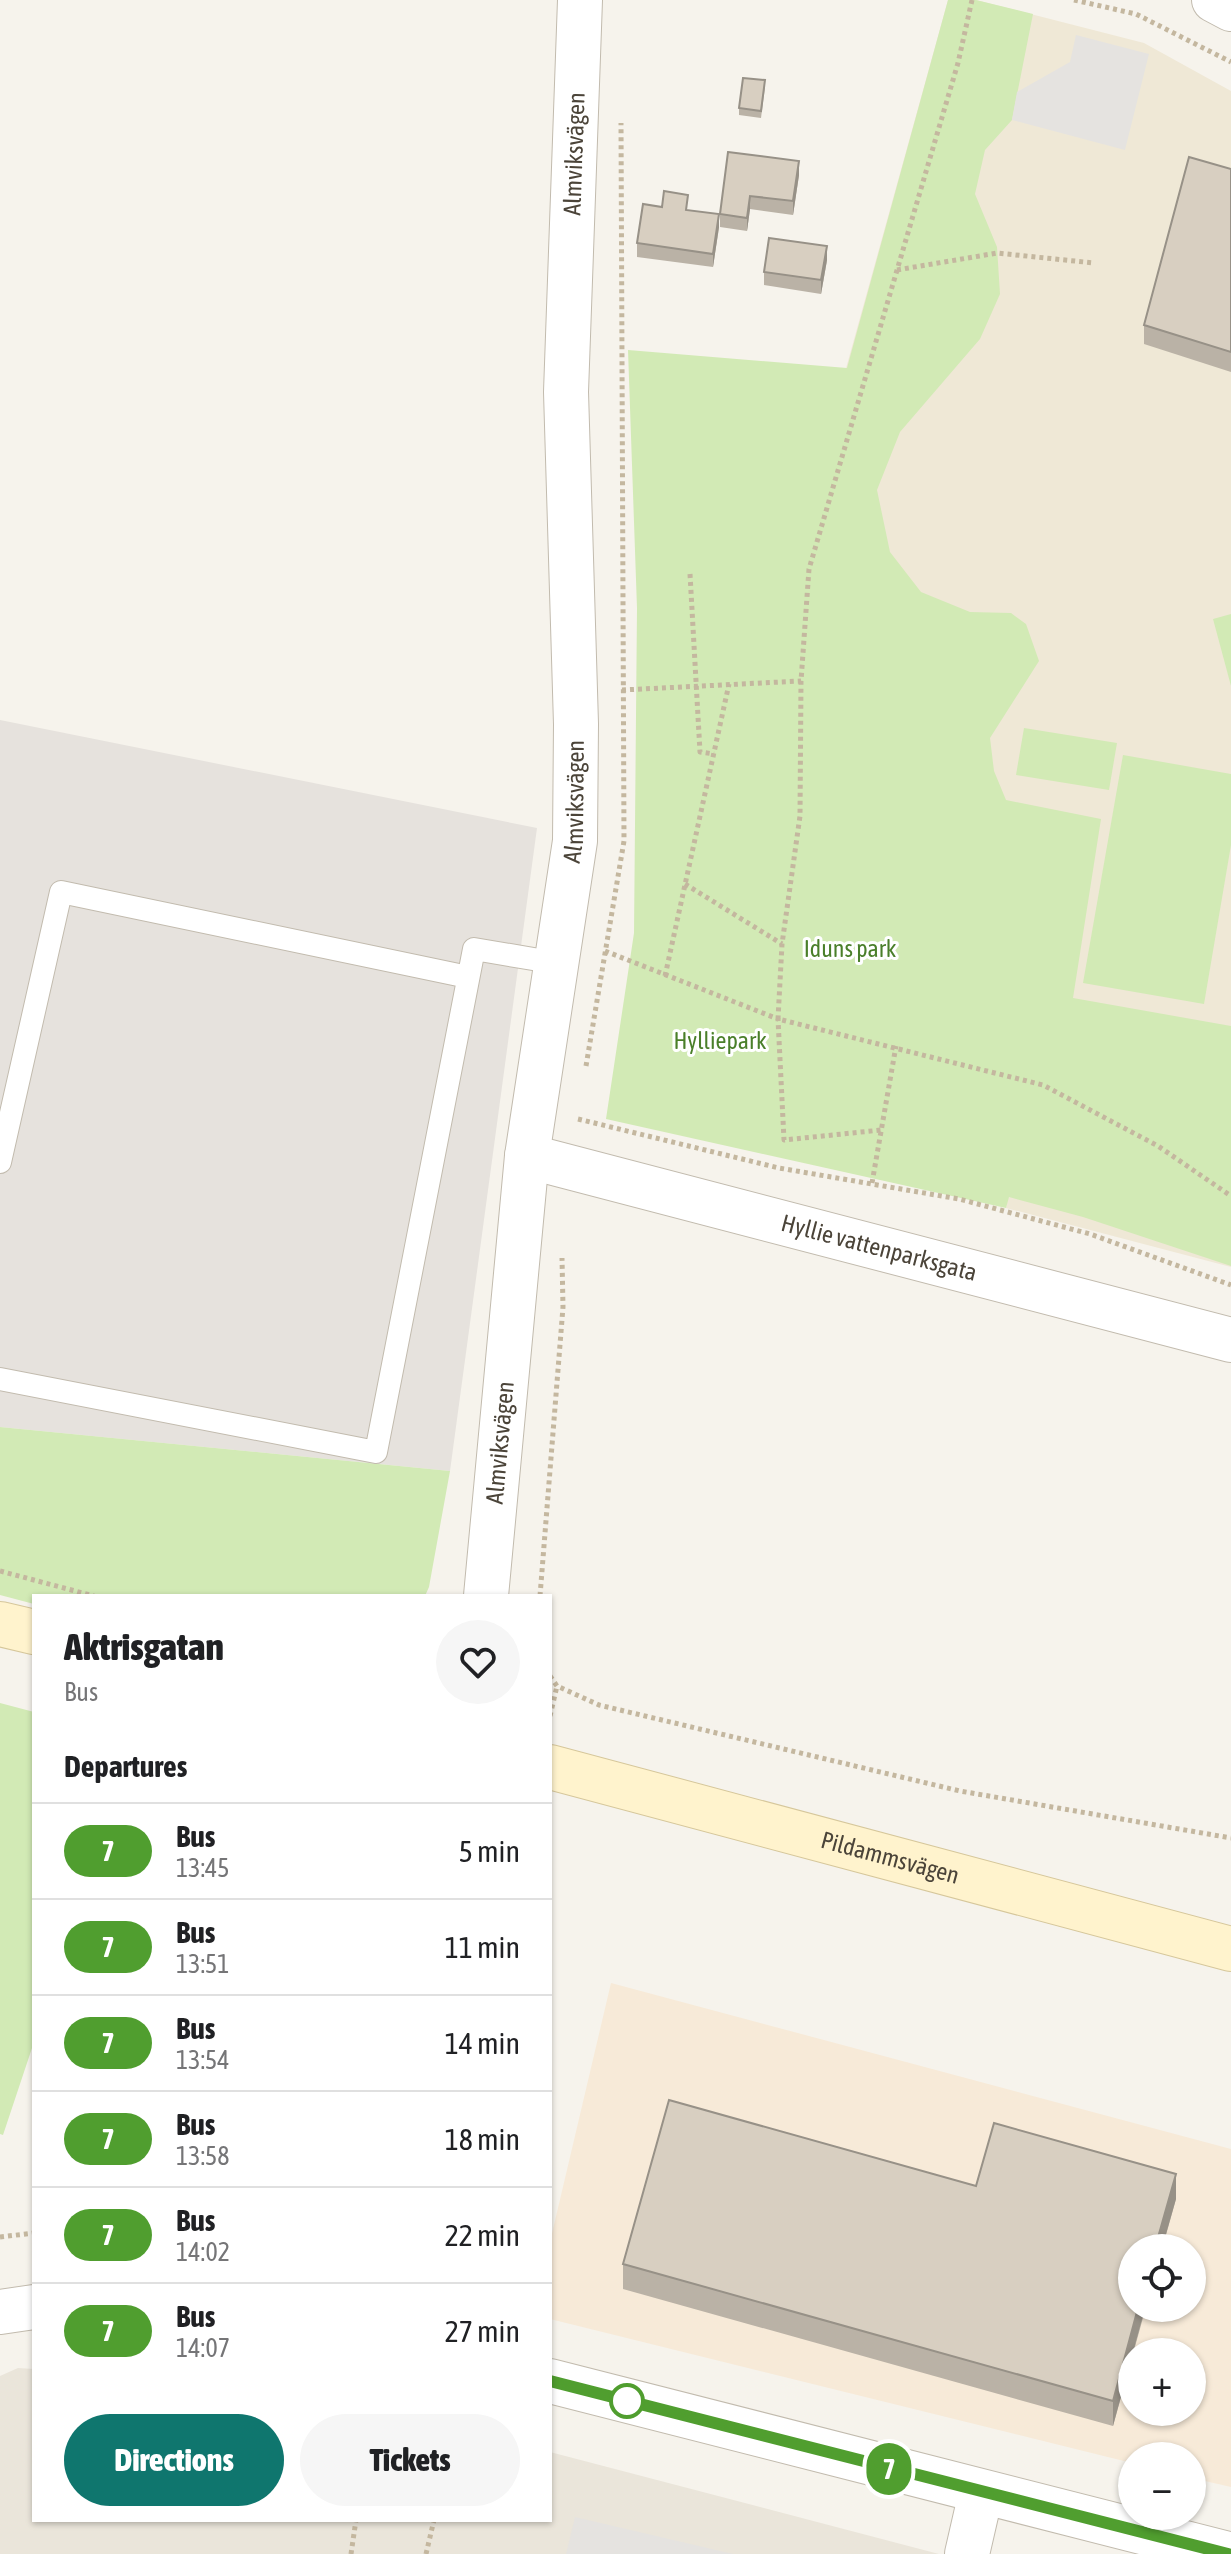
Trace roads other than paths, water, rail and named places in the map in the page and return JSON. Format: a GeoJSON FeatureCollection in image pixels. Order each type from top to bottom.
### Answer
{"type":"FeatureCollection","features":[{"type":"Feature","properties":{"kind":"main road"},"geometry":{"type":"LineString","coordinates":[[0,1624],[32,1632]]}},
{"type":"Feature","properties":{"kind":"main road","name":"Pildammsvägen"},"geometry":{"type":"LineString","coordinates":[[552,1768],[1231,1949]]}},
{"type":"Feature","properties":{"kind":"street","name":"Almviksvägen"},"geometry":{"type":"LineString","coordinates":[[486,1594],[527,1156],[575,841],[576,724],[566,392],[580,0]]}},
{"type":"Feature","properties":{"kind":"street"},"geometry":{"type":"LineString","coordinates":[[1214,0],[1231,9]]}},
{"type":"Feature","properties":{"kind":"street","name":"Hyllie vattenparksgata"},"geometry":{"type":"LineString","coordinates":[[527,1156],[1231,1340]]}},
{"type":"Feature","properties":{"kind":"street"},"geometry":{"type":"LineString","coordinates":[[0,2312],[32,2307]]}},
{"type":"Feature","properties":{"kind":"street"},"geometry":{"type":"LineString","coordinates":[[552,2382],[1228,2554]]}},
{"type":"Feature","properties":{"kind":"street"},"geometry":{"type":"LineString","coordinates":[[967,2554],[981,2493]]}},
{"type":"Feature","properties":{"kind":"lane"},"geometry":{"type":"LineString","coordinates":[[0,1162],[61,892],[468,977]]}},
{"type":"Feature","properties":{"kind":"lane"},"geometry":{"type":"LineString","coordinates":[[0,1379],[376,1452],[474,949],[557,963]]}},
{"type":"Feature","properties":{"kind":"park label","name":"Iduns park"},"geometry":{"type":"Point","coordinates":[850,949]}},
{"type":"Feature","properties":{"kind":"park label","name":"Hylliepark"},"geometry":{"type":"Point","coordinates":[720,1041]}}]}
